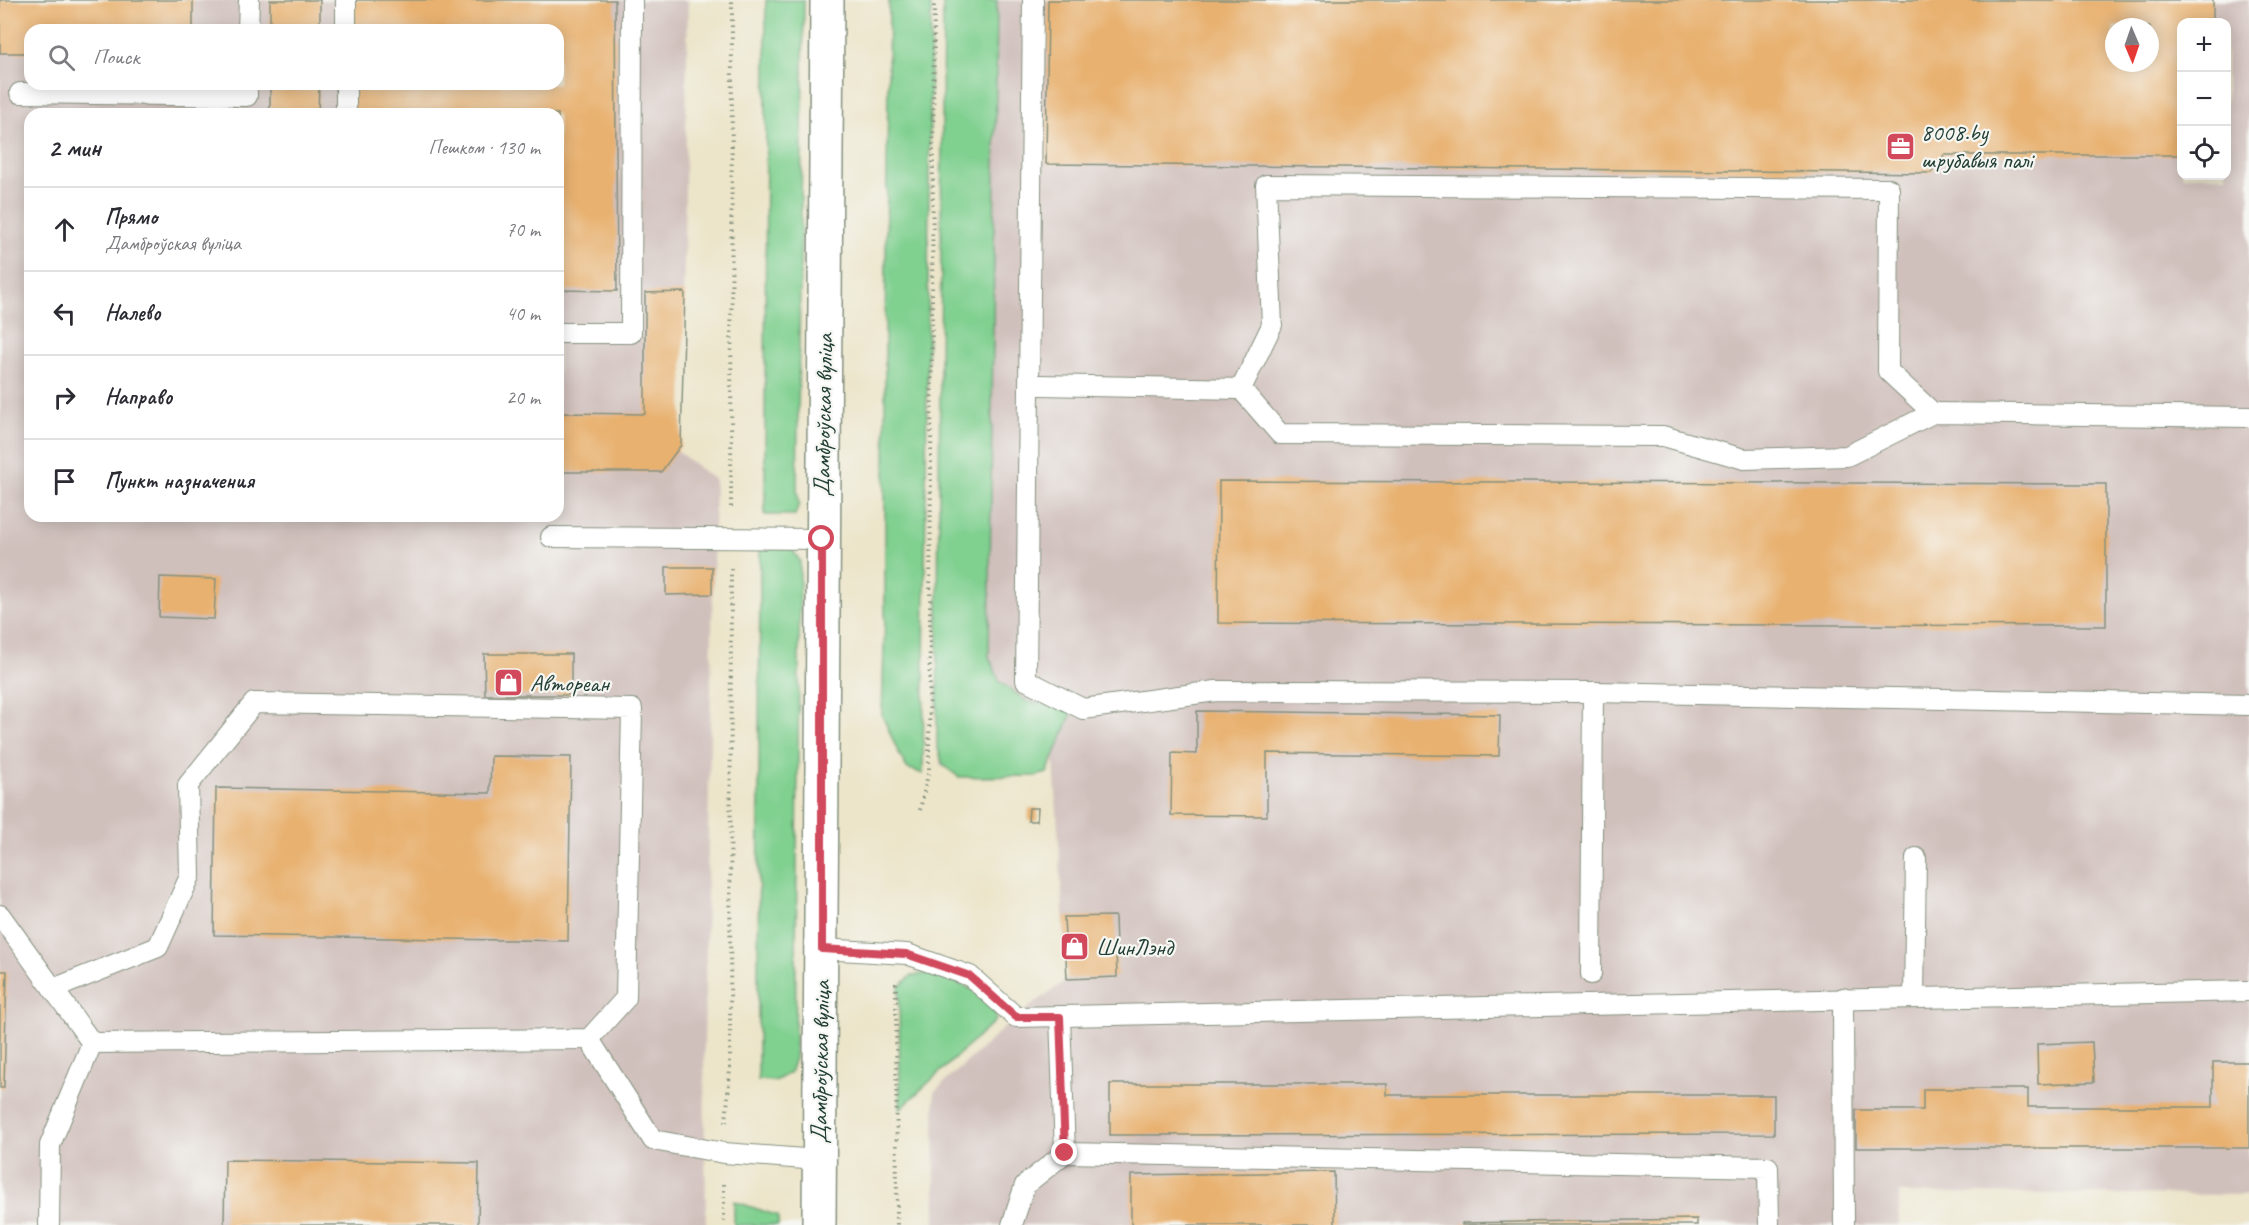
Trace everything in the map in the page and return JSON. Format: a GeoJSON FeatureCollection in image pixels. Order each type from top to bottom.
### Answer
{"type":"FeatureCollection","features":[{"type":"Feature","properties":{"kind":"street","name":"Дамброўская вуліца"},"geometry":{"type":"LineString","coordinates":[[819,1225],[827,0]]}},
{"type":"Feature","properties":{"kind":"lane"},"geometry":{"type":"LineString","coordinates":[[248,24],[249,0]]}},
{"type":"Feature","properties":{"kind":"lane"},"geometry":{"type":"LineString","coordinates":[[346,0],[346,24]]}},
{"type":"Feature","properties":{"kind":"lane"},"geometry":{"type":"LineString","coordinates":[[564,333],[632,333],[632,0]]}},
{"type":"Feature","properties":{"kind":"lane"},"geometry":{"type":"LineString","coordinates":[[1033,0],[1026,680],[1083,709],[1216,691],[1593,692],[2249,705]]}},
{"type":"Feature","properties":{"kind":"lane"},"geometry":{"type":"LineString","coordinates":[[20,93],[247,96],[247,90]]}},
{"type":"Feature","properties":{"kind":"lane"},"geometry":{"type":"LineString","coordinates":[[346,90],[346,108]]}},
{"type":"Feature","properties":{"kind":"lane"},"geometry":{"type":"LineString","coordinates":[[1241,389],[1272,325],[1266,185],[1889,189],[1888,371],[1933,413]]}},
{"type":"Feature","properties":{"kind":"lane"},"geometry":{"type":"LineString","coordinates":[[1039,385],[1241,389],[1280,434],[1663,436],[1744,459],[1847,456],[1933,413],[2249,417]]}},
{"type":"Feature","properties":{"kind":"lane"},"geometry":{"type":"LineString","coordinates":[[551,537],[822,539]]}},
{"type":"Feature","properties":{"kind":"lane"},"geometry":{"type":"LineString","coordinates":[[1591,974],[1593,692]]}},
{"type":"Feature","properties":{"kind":"lane"},"geometry":{"type":"LineString","coordinates":[[53,989],[158,947],[190,876],[189,785],[254,703],[632,709],[626,998],[589,1040],[92,1042]]}},
{"type":"Feature","properties":{"kind":"lane"},"geometry":{"type":"LineString","coordinates":[[1914,997],[1916,858]]}},
{"type":"Feature","properties":{"kind":"lane"},"geometry":{"type":"LineString","coordinates":[[0,915],[92,1042]]}},
{"type":"Feature","properties":{"kind":"lane"},"geometry":{"type":"LineString","coordinates":[[822,949],[906,954],[970,976],[1016,1017],[2249,991]]}},
{"type":"Feature","properties":{"kind":"lane"},"geometry":{"type":"LineString","coordinates":[[1843,998],[1844,1225]]}},
{"type":"Feature","properties":{"kind":"lane"},"geometry":{"type":"LineString","coordinates":[[1060,1017],[1065,1153]]}},
{"type":"Feature","properties":{"kind":"lane"},"geometry":{"type":"LineString","coordinates":[[589,1040],[653,1140],[724,1153],[818,1160]]}},
{"type":"Feature","properties":{"kind":"lane"},"geometry":{"type":"LineString","coordinates":[[49,1225],[50,1145],[92,1042]]}},
{"type":"Feature","properties":{"kind":"lane"},"geometry":{"type":"LineString","coordinates":[[1012,1225],[1024,1185],[1065,1153],[1768,1167],[1769,1225]]}},
{"type":"Feature","properties":{"kind":"path"},"geometry":{"type":"LineString","coordinates":[[724,1225],[724,1153],[730,1070],[732,0]]}},
{"type":"Feature","properties":{"kind":"path"},"geometry":{"type":"LineString","coordinates":[[920,810],[929,770],[934,0]]}},
{"type":"Feature","properties":{"kind":"path"},"geometry":{"type":"LineString","coordinates":[[896,953],[897,1225]]}},
{"type":"Feature","properties":{"kind":"shaded area"},"geometry":{"type":"Polygon","coordinates":[[[0,0],[688,0],[681,445],[677,451],[715,480],[704,1047],[706,1225],[0,1225],[0,0]]]}},
{"type":"Feature","properties":{"kind":"shaded area"},"geometry":{"type":"Polygon","coordinates":[[[946,0],[2249,0],[2249,1195],[1899,1193],[1899,1225],[935,1225],[934,1092],[1016,1017],[1067,979],[1054,762],[940,765],[946,0]]]}},
{"type":"Feature","properties":{"kind":"green space"},"geometry":{"type":"Polygon","coordinates":[[[766,0],[804,0],[797,489],[799,504],[795,515],[765,515],[766,0]]]}},
{"type":"Feature","properties":{"kind":"green space"},"geometry":{"type":"Polygon","coordinates":[[[889,0],[931,0],[923,774],[907,768],[882,715],[885,616],[889,0]]]}},
{"type":"Feature","properties":{"kind":"green space"},"geometry":{"type":"Polygon","coordinates":[[[943,0],[997,0],[989,657],[1000,682],[1028,702],[1074,708],[1047,773],[1036,776],[959,777],[943,765],[937,745],[943,0]]]}},
{"type":"Feature","properties":{"kind":"green space"},"geometry":{"type":"Polygon","coordinates":[[[777,546],[792,549],[800,561],[795,1058],[790,1073],[775,1081],[758,1080],[758,1005],[760,549],[777,546]]]}},
{"type":"Feature","properties":{"kind":"green space"},"geometry":{"type":"Polygon","coordinates":[[[928,973],[962,985],[994,1003],[996,1020],[900,1109],[899,987],[911,976],[928,973]]]}},
{"type":"Feature","properties":{"kind":"green space"},"geometry":{"type":"Polygon","coordinates":[[[734,1201],[778,1216],[778,1225],[734,1225],[734,1201]]]}},
{"type":"Feature","properties":{"kind":"building"},"geometry":{"type":"Polygon","coordinates":[[[0,0],[193,0],[193,24],[24,24],[24,53],[0,53],[0,0]]]}},
{"type":"Feature","properties":{"kind":"building"},"geometry":{"type":"Polygon","coordinates":[[[270,0],[320,0],[320,24],[270,24],[270,0]]]}},
{"type":"Feature","properties":{"kind":"building"},"geometry":{"type":"Polygon","coordinates":[[[350,0],[615,0],[617,291],[564,290],[564,108],[348,108],[348,90],[564,90],[564,24],[349,24],[350,0]]]}},
{"type":"Feature","properties":{"kind":"building"},"geometry":{"type":"Polygon","coordinates":[[[1048,0],[2213,0],[2213,18],[2177,18],[2177,155],[1944,155],[1931,173],[1046,164],[1048,0]]]}},
{"type":"Feature","properties":{"kind":"building"},"geometry":{"type":"Polygon","coordinates":[[[270,90],[319,90],[318,108],[270,108],[270,90]]]}},
{"type":"Feature","properties":{"kind":"building"},"geometry":{"type":"Polygon","coordinates":[[[685,292],[681,445],[661,472],[564,472],[564,413],[645,414],[645,293],[685,292]]]}},
{"type":"Feature","properties":{"kind":"building"},"geometry":{"type":"Polygon","coordinates":[[[1219,481],[2106,484],[2106,626],[1218,623],[1219,481]]]}},
{"type":"Feature","properties":{"kind":"building"},"geometry":{"type":"Polygon","coordinates":[[[666,567],[712,567],[712,594],[666,595],[666,567]]]}},
{"type":"Feature","properties":{"kind":"building"},"geometry":{"type":"Polygon","coordinates":[[[160,577],[216,579],[214,619],[159,617],[160,577]]]}},
{"type":"Feature","properties":{"kind":"building"},"geometry":{"type":"Polygon","coordinates":[[[484,654],[571,654],[571,695],[485,695],[484,654]]]}},
{"type":"Feature","properties":{"kind":"building"},"geometry":{"type":"Polygon","coordinates":[[[1197,711],[1500,715],[1499,756],[1267,753],[1267,816],[1171,815],[1172,753],[1197,754],[1197,711]]]}},
{"type":"Feature","properties":{"kind":"building"},"geometry":{"type":"Polygon","coordinates":[[[491,756],[571,757],[568,941],[214,935],[216,788],[490,793],[491,756]]]}},
{"type":"Feature","properties":{"kind":"building"},"geometry":{"type":"Polygon","coordinates":[[[1029,808],[1038,808],[1037,821],[1028,821],[1029,808]]]}},
{"type":"Feature","properties":{"kind":"building"},"geometry":{"type":"Polygon","coordinates":[[[1115,916],[1117,977],[1067,979],[1064,917],[1115,916]]]}},
{"type":"Feature","properties":{"kind":"building"},"geometry":{"type":"Polygon","coordinates":[[[0,971],[7,971],[4,1088],[0,1088],[0,971]]]}},
{"type":"Feature","properties":{"kind":"building"},"geometry":{"type":"Polygon","coordinates":[[[2092,1042],[2094,1082],[2038,1084],[2037,1044],[2092,1042]]]}},
{"type":"Feature","properties":{"kind":"building"},"geometry":{"type":"Polygon","coordinates":[[[2213,1062],[2249,1062],[2249,1148],[1856,1148],[1856,1110],[1923,1110],[1923,1089],[2028,1089],[2028,1107],[2213,1107],[2213,1062]]]}},
{"type":"Feature","properties":{"kind":"building"},"geometry":{"type":"Polygon","coordinates":[[[1110,1084],[1387,1084],[1387,1095],[1774,1095],[1774,1134],[1110,1135],[1110,1084]]]}},
{"type":"Feature","properties":{"kind":"building"},"geometry":{"type":"Polygon","coordinates":[[[225,1160],[479,1163],[478,1225],[224,1225],[225,1160]]]}},
{"type":"Feature","properties":{"kind":"building"},"geometry":{"type":"Polygon","coordinates":[[[1334,1172],[1335,1225],[1131,1225],[1131,1175],[1334,1172]]]}},
{"type":"Feature","properties":{"kind":"building"},"geometry":{"type":"Polygon","coordinates":[[[1697,1219],[1697,1225],[1462,1225],[1462,1223],[1697,1219]]]}},
{"type":"Feature","properties":{"kind":"place","name":"8008.by шрубавыя палі"},"geometry":{"type":"Point","coordinates":[1900,146]}},
{"type":"Feature","properties":{"kind":"place","name":"Автореан"},"geometry":{"type":"Point","coordinates":[509,683]}},
{"type":"Feature","properties":{"kind":"place","name":"ШинЛэнд"},"geometry":{"type":"Point","coordinates":[1075,947]}},
{"type":"Feature","properties":{"kind":"route"},"geometry":{"type":"LineString","coordinates":[[822,539],[822,949],[857,949],[906,954],[970,976],[1016,1017],[1060,1017],[1065,1153]]}}]}
